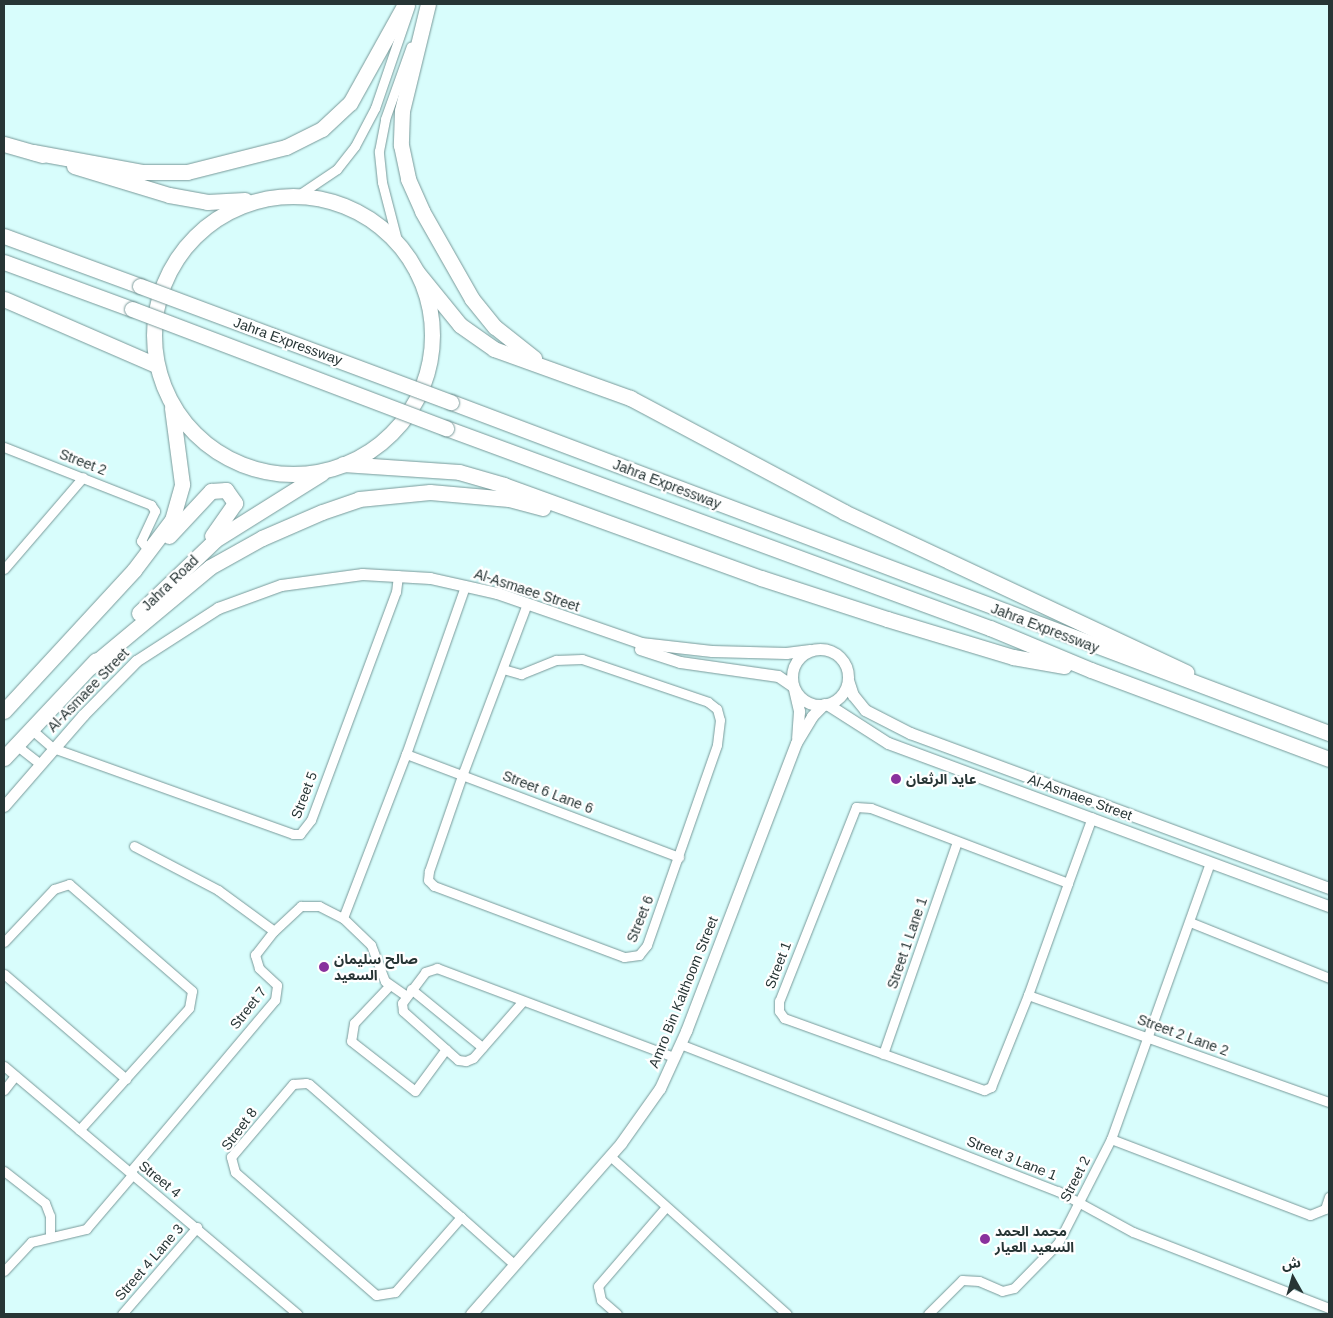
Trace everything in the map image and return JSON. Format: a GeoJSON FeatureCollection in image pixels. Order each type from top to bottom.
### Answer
{"type":"FeatureCollection","features":[{"type":"Feature","properties":{"kind":"highway"},"geometry":{"type":"LineString","coordinates":[[32,152],[143,172],[187,172],[286,148],[322,129],[350,103],[405,4]]}},
{"type":"Feature","properties":{"kind":"highway"},"geometry":{"type":"LineString","coordinates":[[427,4],[402,110],[401,145],[408,179],[422,211],[482,314],[516,346],[555,369]]}},
{"type":"Feature","properties":{"kind":"highway"},"geometry":{"type":"LineString","coordinates":[[4,144],[115,181],[169,195],[207,202],[297,196],[346,206],[368,217],[398,244],[450,315],[470,334],[507,355],[555,369],[630,398],[852,516],[1010,592],[1133,646],[1235,700]]}},
{"type":"Feature","properties":{"kind":"highway"},"geometry":{"type":"LineString","coordinates":[[134,570],[172,520],[182,484],[172,404],[156,365],[154,316],[170,269],[200,231],[220,216],[262,199]]}},
{"type":"Feature","properties":{"kind":"highway","name":"Jahra Expressway"},"geometry":{"type":"LineString","coordinates":[[4,236],[451,402],[1235,700],[1329,733]]}},
{"type":"Feature","properties":{"kind":"highway","name":"Jahra Expressway"},"geometry":{"type":"LineString","coordinates":[[4,262],[446,428],[990,628],[1091,670],[1329,759]]}},
{"type":"Feature","properties":{"kind":"highway","name":"Jahra Road"},"geometry":{"type":"LineString","coordinates":[[4,758],[161,590],[215,540],[386,438],[400,424],[420,391],[431,353],[432,334],[427,295],[418,272]]}},
{"type":"Feature","properties":{"kind":"highway"},"geometry":{"type":"LineString","coordinates":[[4,300],[69,325],[156,365]]}},
{"type":"Feature","properties":{"kind":"highway"},"geometry":{"type":"LineString","coordinates":[[172,404],[200,438],[240,464],[287,474],[338,466],[459,472],[504,485],[612,525],[896,622],[1013,657],[1091,670]]}},
{"type":"Feature","properties":{"kind":"highway"},"geometry":{"type":"LineString","coordinates":[[4,711],[134,570],[211,491],[221,489],[231,493],[235,503],[232,512],[161,590]]}},
{"type":"Feature","properties":{"kind":"highway"},"geometry":{"type":"LineString","coordinates":[[90,666],[175,593],[217,563],[293,524],[359,499],[430,492],[464,494],[509,499],[612,525]]}},
{"type":"Feature","properties":{"kind":"street"},"geometry":{"type":"LineString","coordinates":[[297,196],[337,169],[355,146],[375,108],[411,4]]}},
{"type":"Feature","properties":{"kind":"street"},"geometry":{"type":"LineString","coordinates":[[398,244],[382,182],[379,151],[386,119],[427,4]]}},
{"type":"Feature","properties":{"kind":"street","name":"Street 2"},"geometry":{"type":"LineString","coordinates":[[4,446],[152,505],[155,511],[141,541],[149,550]]}},
{"type":"Feature","properties":{"kind":"street"},"geometry":{"type":"LineString","coordinates":[[4,569],[83,477]]}},
{"type":"Feature","properties":{"kind":"street","name":"Al-Asmaee Street"},"geometry":{"type":"LineString","coordinates":[[4,806],[53,748],[136,662],[218,608],[290,583],[362,574],[398,575],[465,586],[527,604],[614,636],[641,649],[680,662],[773,675],[793,687]]}},
{"type":"Feature","properties":{"kind":"street","name":"Street 5"},"geometry":{"type":"LineString","coordinates":[[53,748],[292,834],[304,832],[396,592],[398,575]]}},
{"type":"Feature","properties":{"kind":"street"},"geometry":{"type":"LineString","coordinates":[[342,918],[406,754],[465,586]]}},
{"type":"Feature","properties":{"kind":"street","name":"Street 6"},"geometry":{"type":"LineString","coordinates":[[503,669],[521,674],[556,660],[582,659],[708,702],[717,709],[720,720],[717,745],[679,857],[647,945],[642,953],[629,957],[434,886],[428,880],[428,871],[462,773],[527,604]]}},
{"type":"Feature","properties":{"kind":"street","name":"Al-Asmaee Street"},"geometry":{"type":"LineString","coordinates":[[614,636],[663,647],[712,651],[786,653],[810,650]]}},
{"type":"Feature","properties":{"kind":"street"},"geometry":{"type":"LineString","coordinates":[[810,650],[829,650],[837,654],[847,670],[848,680],[837,699],[826,704],[806,701],[793,687],[792,677],[796,661],[810,650]]}},
{"type":"Feature","properties":{"kind":"street","name":"Al-Asmaee Street"},"geometry":{"type":"LineString","coordinates":[[848,680],[853,695],[865,710],[910,733],[1329,888]]}},
{"type":"Feature","properties":{"kind":"street","name":"Amro Bin Kalthoom Street"},"geometry":{"type":"LineString","coordinates":[[793,687],[799,711],[796,743]]}},
{"type":"Feature","properties":{"kind":"street","name":"Al-Asmaee Street"},"geometry":{"type":"LineString","coordinates":[[826,704],[888,742],[1329,906]]}},
{"type":"Feature","properties":{"kind":"street","name":"Amro Bin Kalthoom Street"},"geometry":{"type":"LineString","coordinates":[[471,1314],[610,1156],[660,1088],[680,1044],[796,743],[812,716],[826,704]]}},
{"type":"Feature","properties":{"kind":"street"},"geometry":{"type":"LineString","coordinates":[[30,729],[53,748]]}},
{"type":"Feature","properties":{"kind":"street"},"geometry":{"type":"LineString","coordinates":[[16,745],[40,764]]}},
{"type":"Feature","properties":{"kind":"street","name":"Street 6 Lane 6"},"geometry":{"type":"LineString","coordinates":[[406,754],[462,773],[679,857]]}},
{"type":"Feature","properties":{"kind":"street","name":"Street 1"},"geometry":{"type":"LineString","coordinates":[[1068,883],[871,808],[856,807],[779,1001],[779,1010],[784,1018],[984,1090],[988,1089],[994,1084],[1028,995],[1092,817]]}},
{"type":"Feature","properties":{"kind":"street","name":"Street 1 Lane 1"},"geometry":{"type":"LineString","coordinates":[[883,1054],[957,840]]}},
{"type":"Feature","properties":{"kind":"street"},"geometry":{"type":"LineString","coordinates":[[134,846],[218,890],[274,931]]}},
{"type":"Feature","properties":{"kind":"street","name":"Street 2"},"geometry":{"type":"LineString","coordinates":[[928,1314],[962,1280],[979,1281],[1002,1291],[1014,1288],[1058,1243],[1111,1139],[1210,862]]}},
{"type":"Feature","properties":{"kind":"street"},"geometry":{"type":"LineString","coordinates":[[4,942],[54,889],[69,884],[190,988],[193,1000],[189,1008],[79,1130]]}},
{"type":"Feature","properties":{"kind":"street","name":"Street 7"},"geometry":{"type":"LineString","coordinates":[[131,1173],[275,1000],[277,985],[259,968],[255,955],[274,931],[301,906],[319,906],[342,918],[371,945],[389,986]]}},
{"type":"Feature","properties":{"kind":"street"},"geometry":{"type":"LineString","coordinates":[[1190,922],[1329,978]]}},
{"type":"Feature","properties":{"kind":"street"},"geometry":{"type":"LineString","coordinates":[[522,1002],[473,1058],[466,1061],[458,1060],[403,1011],[408,992],[425,972],[437,968],[522,1002],[674,1057]]}},
{"type":"Feature","properties":{"kind":"street"},"geometry":{"type":"LineString","coordinates":[[4,974],[126,1079]]}},
{"type":"Feature","properties":{"kind":"street"},"geometry":{"type":"LineString","coordinates":[[446,1049],[415,1091],[351,1041],[354,1023],[389,986],[408,992],[482,1047]]}},
{"type":"Feature","properties":{"kind":"street","name":"Street 2 Lane 2"},"geometry":{"type":"LineString","coordinates":[[1028,995],[1148,1036],[1329,1102]]}},
{"type":"Feature","properties":{"kind":"street","name":"Street 3 Lane 1"},"geometry":{"type":"LineString","coordinates":[[680,1044],[1080,1200],[1094,1213],[1133,1232],[1329,1308]]}},
{"type":"Feature","properties":{"kind":"street","name":"Street 4"},"geometry":{"type":"LineString","coordinates":[[4,1066],[197,1227],[297,1314]]}},
{"type":"Feature","properties":{"kind":"street"},"geometry":{"type":"LineString","coordinates":[[4,1090],[15,1076]]}},
{"type":"Feature","properties":{"kind":"street","name":"Street 8"},"geometry":{"type":"LineString","coordinates":[[461,1218],[395,1292],[376,1295],[235,1172],[231,1157],[294,1084],[302,1081],[461,1218],[515,1265]]}},
{"type":"Feature","properties":{"kind":"street"},"geometry":{"type":"LineString","coordinates":[[1111,1139],[1310,1214],[1325,1209],[1329,1196]]}},
{"type":"Feature","properties":{"kind":"street"},"geometry":{"type":"LineString","coordinates":[[610,1156],[787,1314]]}},
{"type":"Feature","properties":{"kind":"street"},"geometry":{"type":"LineString","coordinates":[[4,1171],[45,1203],[50,1216],[50,1237]]}},
{"type":"Feature","properties":{"kind":"street"},"geometry":{"type":"LineString","coordinates":[[4,1271],[24,1247],[50,1237],[86,1229],[131,1173]]}},
{"type":"Feature","properties":{"kind":"street"},"geometry":{"type":"LineString","coordinates":[[617,1314],[601,1300],[598,1286],[666,1207]]}},
{"type":"Feature","properties":{"kind":"street","name":"Street 4 Lane 3"},"geometry":{"type":"LineString","coordinates":[[122,1314],[197,1227]]}},
{"type":"Feature","properties":{"kind":"place","name":"عايد الرثعان"},"geometry":{"type":"Point","coordinates":[896,779]}},
{"type":"Feature","properties":{"kind":"place","name":"صالح سليمان السعيد"},"geometry":{"type":"Point","coordinates":[324,967]}},
{"type":"Feature","properties":{"kind":"place","name":"محمد الحمد السعيد العيار"},"geometry":{"type":"Point","coordinates":[985,1239]}}]}
